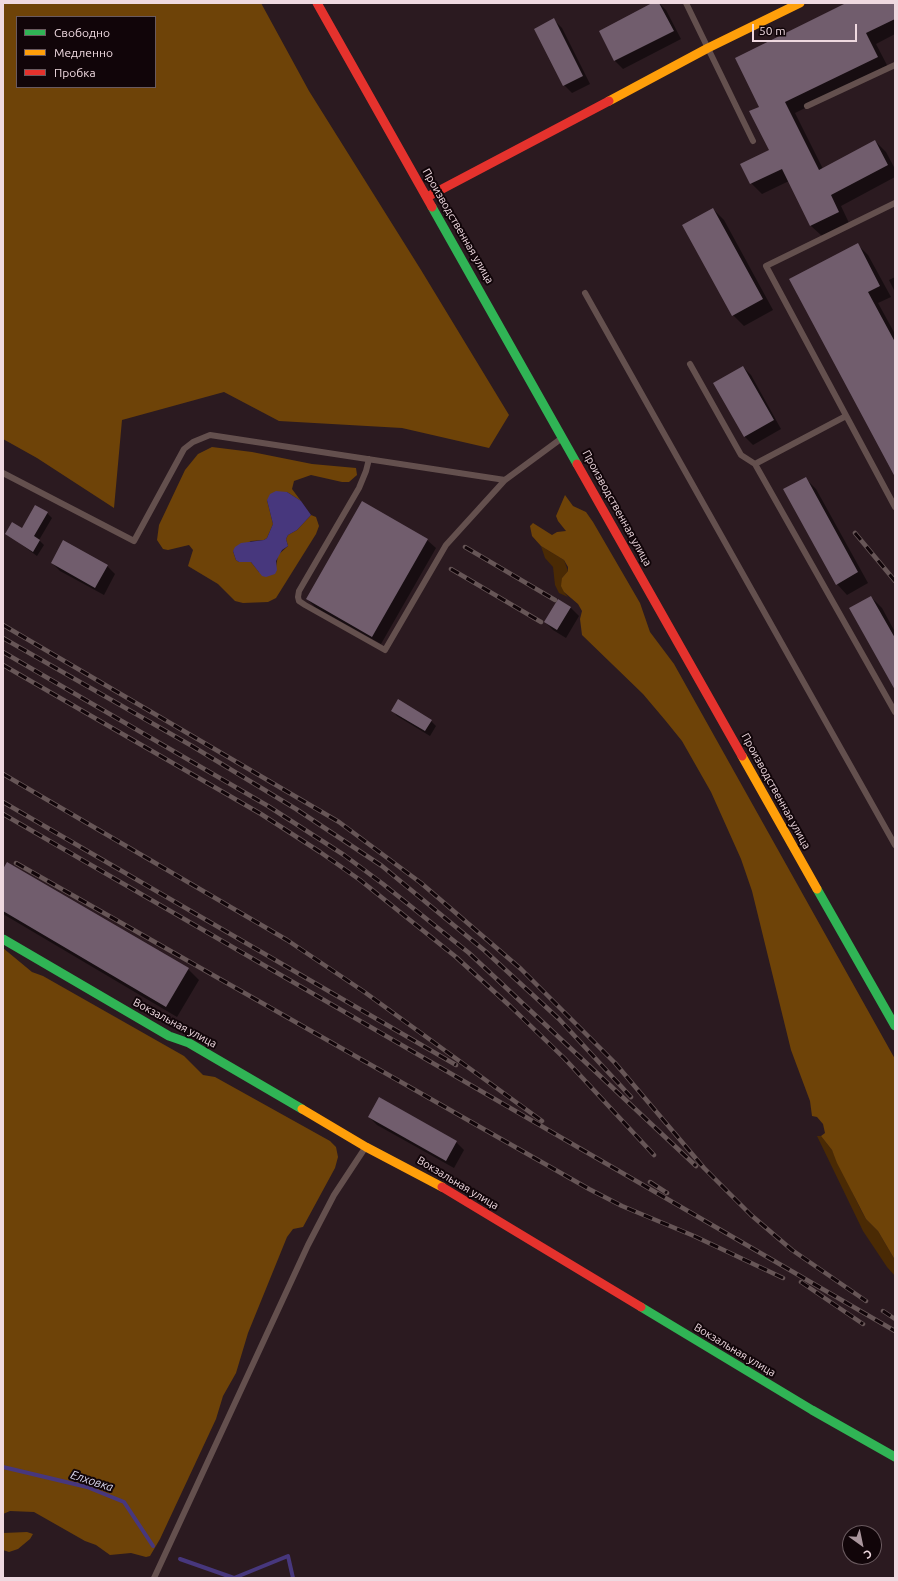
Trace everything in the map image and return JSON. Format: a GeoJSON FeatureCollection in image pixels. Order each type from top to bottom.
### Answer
{"type":"FeatureCollection","features":[{"type":"Feature","properties":{"kind":"street","name":"Производственная улица"},"geometry":{"type":"LineString","coordinates":[[317,3],[895,1026]]}},
{"type":"Feature","properties":{"kind":"street"},"geometry":{"type":"LineString","coordinates":[[427,197],[708,48],[800,3]]}},
{"type":"Feature","properties":{"kind":"street","name":"Вокзальная улица"},"geometry":{"type":"LineString","coordinates":[[3,939],[169,1036],[189,1043],[366,1147],[433,1182],[798,1402],[895,1457]]}},
{"type":"Feature","properties":{"kind":"lane"},"geometry":{"type":"LineString","coordinates":[[686,3],[753,141]]}},
{"type":"Feature","properties":{"kind":"lane"},"geometry":{"type":"LineString","coordinates":[[807,106],[895,65]]}},
{"type":"Feature","properties":{"kind":"lane"},"geometry":{"type":"LineString","coordinates":[[895,203],[766,266],[895,507]]}},
{"type":"Feature","properties":{"kind":"lane"},"geometry":{"type":"LineString","coordinates":[[585,293],[895,845]]}},
{"type":"Feature","properties":{"kind":"lane"},"geometry":{"type":"LineString","coordinates":[[690,364],[741,455],[756,464],[895,712]]}},
{"type":"Feature","properties":{"kind":"lane"},"geometry":{"type":"LineString","coordinates":[[756,464],[846,416]]}},
{"type":"Feature","properties":{"kind":"lane"},"geometry":{"type":"LineString","coordinates":[[3,473],[134,541],[184,449],[193,442],[210,435],[505,480]]}},
{"type":"Feature","properties":{"kind":"lane"},"geometry":{"type":"LineString","coordinates":[[369,459],[360,488],[299,591],[298,597],[299,601],[305,605],[385,650],[440,552],[505,480],[563,437]]}},
{"type":"Feature","properties":{"kind":"lane"},"geometry":{"type":"LineString","coordinates":[[154,1578],[308,1245],[334,1195],[366,1147]]}},
{"type":"Feature","properties":{"kind":"shaded area"},"geometry":{"type":"Polygon","coordinates":[[[3,3],[261,3],[309,91],[421,270],[509,415],[489,448],[402,428],[279,421],[224,392],[122,420],[114,508],[37,458],[3,439],[3,3]]]}},
{"type":"Feature","properties":{"kind":"shaded area"},"geometry":{"type":"Polygon","coordinates":[[[212,447],[252,452],[312,464],[356,468],[357,475],[349,482],[342,482],[311,475],[294,481],[292,489],[301,501],[287,492],[267,500],[273,524],[267,538],[264,540],[251,541],[233,551],[236,560],[239,562],[251,562],[259,572],[276,567],[278,555],[288,546],[286,539],[288,535],[297,530],[311,515],[316,517],[319,526],[316,534],[276,598],[268,602],[243,603],[235,601],[218,584],[188,566],[193,550],[189,545],[168,550],[163,549],[157,540],[159,525],[185,470],[198,454],[212,447]]]}},
{"type":"Feature","properties":{"kind":"shaded area"},"geometry":{"type":"Polygon","coordinates":[[[276,491],[287,492],[301,501],[311,515],[297,530],[288,535],[286,539],[288,546],[282,550],[276,561],[277,570],[275,574],[266,577],[262,576],[251,562],[239,562],[236,560],[233,551],[235,547],[241,543],[264,540],[267,538],[273,524],[267,500],[270,494],[276,491]]]}},
{"type":"Feature","properties":{"kind":"shaded area"},"geometry":{"type":"Polygon","coordinates":[[[565,495],[573,506],[586,512],[593,522],[640,603],[650,632],[674,664],[895,1059],[895,1260],[878,1231],[866,1219],[837,1163],[832,1150],[821,1136],[825,1133],[823,1124],[817,1117],[812,1116],[810,1101],[791,1050],[752,891],[741,859],[711,792],[682,741],[665,720],[643,694],[582,635],[580,619],[582,611],[578,604],[564,592],[561,586],[562,578],[568,571],[568,567],[564,560],[541,546],[532,536],[530,526],[533,523],[552,535],[557,532],[566,531],[556,516],[565,495]]]}},
{"type":"Feature","properties":{"kind":"shaded area"},"geometry":{"type":"Polygon","coordinates":[[[541,546],[564,560],[568,571],[562,578],[564,592],[568,597],[559,593],[555,585],[553,567],[545,558],[541,546]]]}},
{"type":"Feature","properties":{"kind":"shaded area"},"geometry":{"type":"Polygon","coordinates":[[[3,948],[32,972],[43,976],[184,1056],[203,1075],[215,1077],[330,1141],[336,1147],[338,1157],[335,1168],[303,1227],[293,1229],[287,1237],[248,1333],[236,1373],[223,1396],[216,1419],[160,1539],[150,1556],[146,1557],[131,1553],[110,1555],[96,1545],[85,1541],[34,1512],[10,1511],[3,1514],[3,948]]]}},
{"type":"Feature","properties":{"kind":"shaded area"},"geometry":{"type":"Polygon","coordinates":[[[817,1136],[821,1136],[832,1150],[866,1219],[878,1231],[895,1260],[895,1276],[887,1267],[863,1231],[817,1136]]]}},
{"type":"Feature","properties":{"kind":"shaded area"},"geometry":{"type":"Polygon","coordinates":[[[27,1532],[33,1534],[30,1539],[18,1549],[9,1552],[3,1550],[3,1533],[27,1532]]]}},
{"type":"Feature","properties":{"kind":"building"},"geometry":{"type":"Polygon","coordinates":[[[652,3],[659,3],[674,31],[614,61],[599,31],[652,3]]]}},
{"type":"Feature","properties":{"kind":"building"},"geometry":{"type":"Polygon","coordinates":[[[846,3],[895,3],[895,19],[866,33],[878,57],[785,102],[819,170],[875,140],[888,165],[831,195],[839,212],[810,226],[782,169],[750,184],[740,164],[769,150],[749,111],[759,107],[735,58],[846,3]]]}},
{"type":"Feature","properties":{"kind":"building"},"geometry":{"type":"Polygon","coordinates":[[[554,18],[583,76],[563,86],[534,29],[554,18]]]}},
{"type":"Feature","properties":{"kind":"building"},"geometry":{"type":"Polygon","coordinates":[[[713,208],[763,299],[732,316],[682,225],[713,208]]]}},
{"type":"Feature","properties":{"kind":"building"},"geometry":{"type":"Polygon","coordinates":[[[858,243],[880,286],[868,292],[895,342],[895,477],[789,279],[858,243]]]}},
{"type":"Feature","properties":{"kind":"building"},"geometry":{"type":"Polygon","coordinates":[[[743,366],[774,420],[744,437],[713,383],[743,366]]]}},
{"type":"Feature","properties":{"kind":"building"},"geometry":{"type":"Polygon","coordinates":[[[806,477],[858,572],[836,585],[783,489],[806,477]]]}},
{"type":"Feature","properties":{"kind":"building"},"geometry":{"type":"Polygon","coordinates":[[[362,501],[428,539],[372,637],[306,599],[362,501]]]}},
{"type":"Feature","properties":{"kind":"building"},"geometry":{"type":"Polygon","coordinates":[[[35,505],[48,512],[34,536],[40,540],[33,552],[5,534],[12,522],[22,528],[35,505]]]}},
{"type":"Feature","properties":{"kind":"building"},"geometry":{"type":"Polygon","coordinates":[[[63,540],[108,565],[95,588],[51,563],[63,540]]]}},
{"type":"Feature","properties":{"kind":"building"},"geometry":{"type":"Polygon","coordinates":[[[871,596],[895,638],[895,690],[849,608],[871,596]]]}},
{"type":"Feature","properties":{"kind":"building"},"geometry":{"type":"Polygon","coordinates":[[[558,599],[571,607],[557,630],[544,622],[558,599]]]}},
{"type":"Feature","properties":{"kind":"building"},"geometry":{"type":"Polygon","coordinates":[[[398,699],[432,720],[425,731],[391,711],[398,699]]]}},
{"type":"Feature","properties":{"kind":"building"},"geometry":{"type":"Polygon","coordinates":[[[7,862],[189,968],[166,1007],[3,911],[3,869],[7,862]]]}},
{"type":"Feature","properties":{"kind":"building"},"geometry":{"type":"Polygon","coordinates":[[[379,1097],[457,1141],[446,1161],[368,1117],[379,1097]]]}},
{"type":"Feature","properties":{"kind":"waterway","name":"Елховка"},"geometry":{"type":"LineString","coordinates":[[3,1467],[87,1487],[124,1502],[153,1546]]}},
{"type":"Feature","properties":{"kind":"waterway","name":"Елховка"},"geometry":{"type":"LineString","coordinates":[[180,1559],[234,1578],[288,1556],[293,1578]]}},
{"type":"Feature","properties":{"kind":"railway"},"geometry":{"type":"LineString","coordinates":[[855,533],[895,581]]}},
{"type":"Feature","properties":{"kind":"railway"},"geometry":{"type":"LineString","coordinates":[[465,547],[555,600]]}},
{"type":"Feature","properties":{"kind":"railway"},"geometry":{"type":"LineString","coordinates":[[451,569],[541,622]]}},
{"type":"Feature","properties":{"kind":"railway"},"geometry":{"type":"LineString","coordinates":[[3,625],[339,822],[421,883],[521,969],[615,1063],[704,1168],[751,1215],[792,1250],[866,1301]]}},
{"type":"Feature","properties":{"kind":"railway"},"geometry":{"type":"LineString","coordinates":[[3,638],[192,746],[296,809],[382,866],[485,951],[559,1019],[631,1097]]}},
{"type":"Feature","properties":{"kind":"railway"},"geometry":{"type":"LineString","coordinates":[[3,652],[268,806],[344,855],[383,884],[469,953],[696,1166]]}},
{"type":"Feature","properties":{"kind":"railway"},"geometry":{"type":"LineString","coordinates":[[3,665],[261,814],[360,880],[456,957],[510,1006],[564,1058],[654,1155]]}},
{"type":"Feature","properties":{"kind":"railway"},"geometry":{"type":"LineString","coordinates":[[3,774],[287,940],[363,991],[542,1121]]}},
{"type":"Feature","properties":{"kind":"railway"},"geometry":{"type":"LineString","coordinates":[[3,802],[456,1065]]}},
{"type":"Feature","properties":{"kind":"railway"},"geometry":{"type":"LineString","coordinates":[[3,814],[895,1331]]}},
{"type":"Feature","properties":{"kind":"railway"},"geometry":{"type":"LineString","coordinates":[[16,863],[589,1189],[622,1206],[694,1236],[783,1278]]}},
{"type":"Feature","properties":{"kind":"railway"},"geometry":{"type":"LineString","coordinates":[[650,1182],[667,1193]]}},
{"type":"Feature","properties":{"kind":"railway"},"geometry":{"type":"LineString","coordinates":[[801,1282],[863,1324]]}},
{"type":"Feature","properties":{"kind":"railway"},"geometry":{"type":"LineString","coordinates":[[883,1311],[895,1319]]}},
{"type":"Feature","properties":{"kind":"traffic: fast"},"geometry":{"type":"LineString","coordinates":[[432,207],[577,464]]}},
{"type":"Feature","properties":{"kind":"traffic: fast"},"geometry":{"type":"LineString","coordinates":[[817,889],[895,1026]]}},
{"type":"Feature","properties":{"kind":"traffic: fast"},"geometry":{"type":"LineString","coordinates":[[3,939],[169,1036],[189,1043],[302,1109]]}},
{"type":"Feature","properties":{"kind":"traffic: fast"},"geometry":{"type":"LineString","coordinates":[[641,1307],[812,1410],[895,1457]]}},
{"type":"Feature","properties":{"kind":"traffic: slow"},"geometry":{"type":"LineString","coordinates":[[609,101],[708,48],[800,3]]}},
{"type":"Feature","properties":{"kind":"traffic: slow"},"geometry":{"type":"LineString","coordinates":[[742,756],[817,889]]}},
{"type":"Feature","properties":{"kind":"traffic: slow"},"geometry":{"type":"LineString","coordinates":[[302,1109],[366,1147],[442,1187]]}},
{"type":"Feature","properties":{"kind":"traffic: jam"},"geometry":{"type":"LineString","coordinates":[[317,3],[432,207]]}},
{"type":"Feature","properties":{"kind":"traffic: jam"},"geometry":{"type":"LineString","coordinates":[[427,197],[609,101]]}},
{"type":"Feature","properties":{"kind":"traffic: jam"},"geometry":{"type":"LineString","coordinates":[[577,464],[742,756]]}},
{"type":"Feature","properties":{"kind":"traffic: jam"},"geometry":{"type":"LineString","coordinates":[[442,1187],[641,1307]]}}]}
